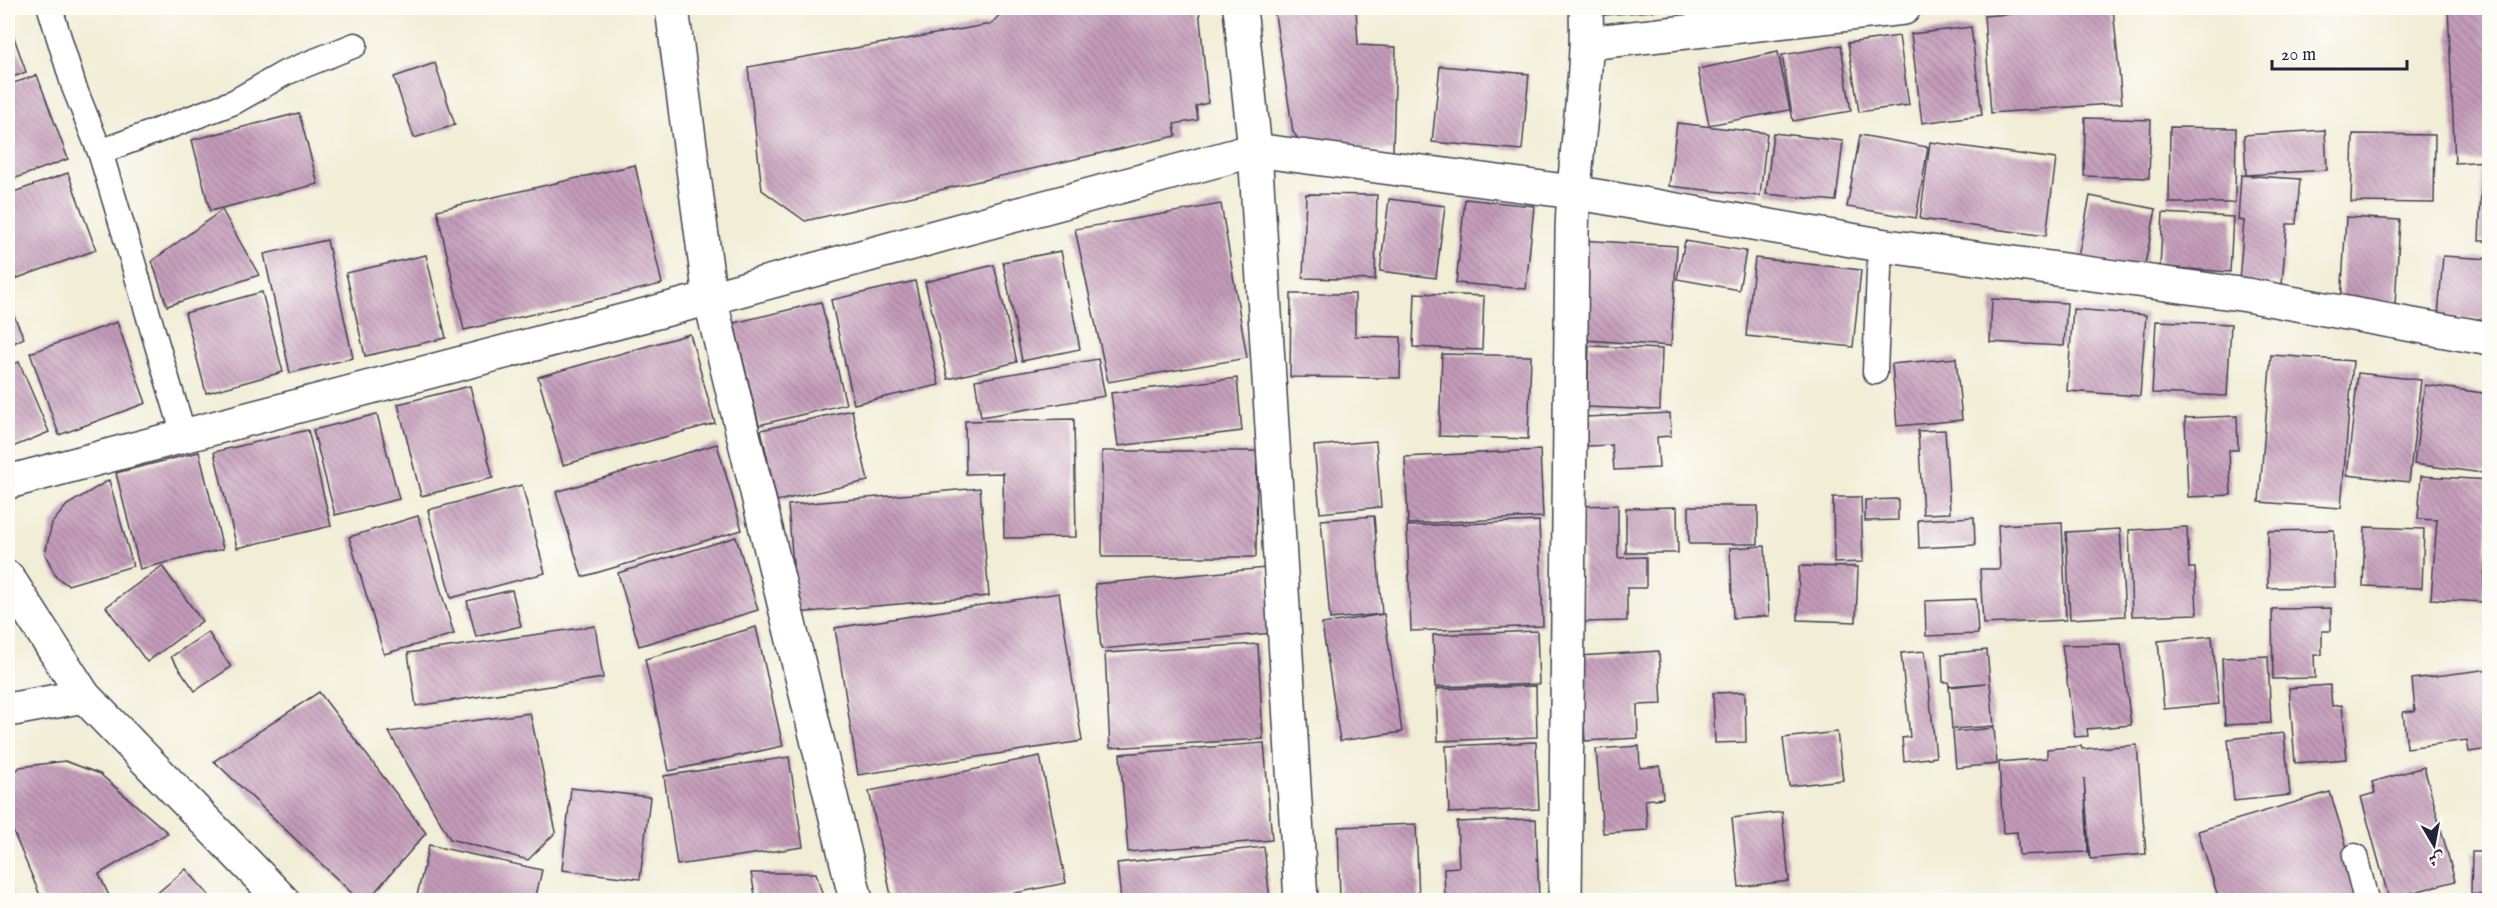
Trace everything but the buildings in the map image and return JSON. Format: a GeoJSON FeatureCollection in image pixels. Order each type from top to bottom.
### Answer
{"type":"FeatureCollection","features":[{"type":"Feature","properties":{"kind":"street"},"geometry":{"type":"LineString","coordinates":[[672,8],[710,298],[856,900]]}},
{"type":"Feature","properties":{"kind":"street"},"geometry":{"type":"LineString","coordinates":[[1240,8],[1255,150],[1300,900]]}},
{"type":"Feature","properties":{"kind":"street"},"geometry":{"type":"LineString","coordinates":[[1564,900],[1573,192],[1587,43],[1586,8]]}},
{"type":"Feature","properties":{"kind":"street"},"geometry":{"type":"LineString","coordinates":[[1587,43],[1902,8]]}},
{"type":"Feature","properties":{"kind":"street"},"geometry":{"type":"LineString","coordinates":[[8,482],[710,298],[1255,150],[1573,192],[1880,245],[2247,296],[2490,339]]}},
{"type":"Feature","properties":{"kind":"street"},"geometry":{"type":"LineString","coordinates":[[8,578],[84,696],[282,900]]}},
{"type":"Feature","properties":{"kind":"street"},"geometry":{"type":"LineString","coordinates":[[8,710],[84,696]]}},
{"type":"Feature","properties":{"kind":"lane"},"geometry":{"type":"LineString","coordinates":[[50,8],[74,87],[100,152],[184,435]]}},
{"type":"Feature","properties":{"kind":"lane"},"geometry":{"type":"LineString","coordinates":[[100,152],[234,102],[285,73],[355,45]]}},
{"type":"Feature","properties":{"kind":"lane"},"geometry":{"type":"LineString","coordinates":[[1875,372],[1880,245]]}},
{"type":"Feature","properties":{"kind":"lane"},"geometry":{"type":"LineString","coordinates":[[2355,856],[2366,900]]}}]}
